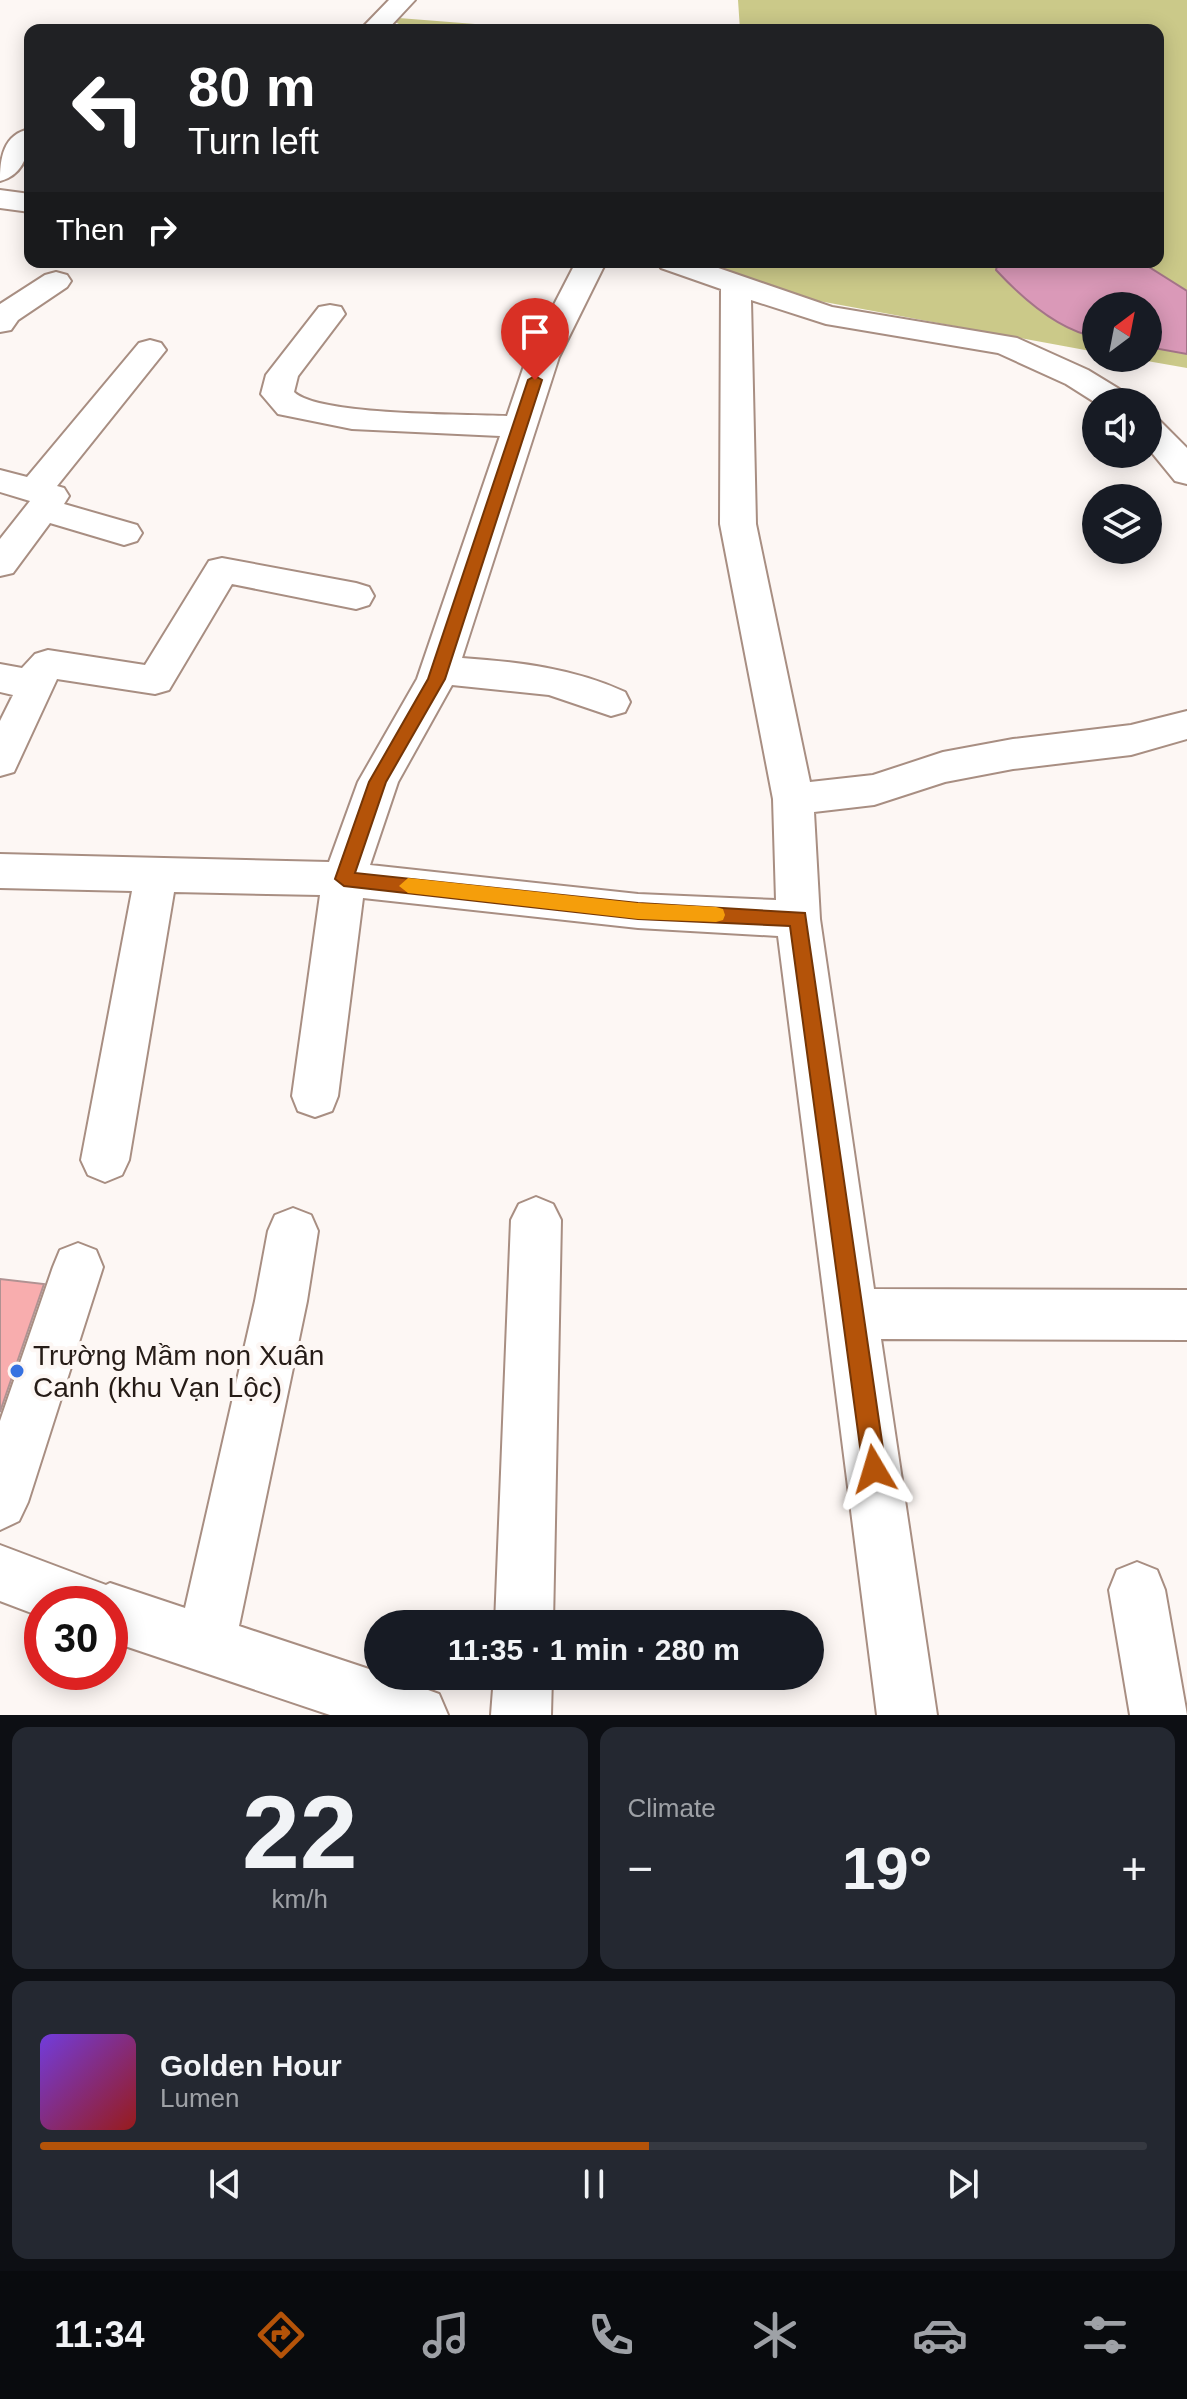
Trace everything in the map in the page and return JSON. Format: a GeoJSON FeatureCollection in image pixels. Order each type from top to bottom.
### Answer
{"type":"FeatureCollection","features":[{"type":"Feature","properties":{"kind":"street"},"geometry":{"type":"LineString","coordinates":[[379,24],[403,0]]}},
{"type":"Feature","properties":{"kind":"street"},"geometry":{"type":"LineString","coordinates":[[0,134],[24,136]]}},
{"type":"Feature","properties":{"kind":"street"},"geometry":{"type":"LineString","coordinates":[[0,173],[24,144]]}},
{"type":"Feature","properties":{"kind":"street"},"geometry":{"type":"LineString","coordinates":[[0,199],[24,202]]}},
{"type":"Feature","properties":{"kind":"street"},"geometry":{"type":"LineString","coordinates":[[315,1096],[344,879],[378,782],[439,670],[543,357],[588,268]]}},
{"type":"Feature","properties":{"kind":"street"},"geometry":{"type":"LineString","coordinates":[[688,268],[826,315],[1006,345],[1095,388]]}},
{"type":"Feature","properties":{"kind":"street"},"geometry":{"type":"LineString","coordinates":[[2,316],[56,281]]}},
{"type":"Feature","properties":{"kind":"street"},"geometry":{"type":"LineString","coordinates":[[736,286],[738,524],[793,799],[798,919],[907,1715]]}},
{"type":"Feature","properties":{"kind":"street"},"geometry":{"type":"LineString","coordinates":[[330,314],[282,375],[277,394],[290,407],[352,419],[520,427]]}},
{"type":"Feature","properties":{"kind":"street"},"geometry":{"type":"LineString","coordinates":[[0,564],[38,500],[150,350]]}},
{"type":"Feature","properties":{"kind":"street"},"geometry":{"type":"LineString","coordinates":[[1162,442],[1184,465],[1187,473]]}},
{"type":"Feature","properties":{"kind":"street"},"geometry":{"type":"LineString","coordinates":[[0,481],[38,500],[124,533]]}},
{"type":"Feature","properties":{"kind":"street"},"geometry":{"type":"LineString","coordinates":[[15,681],[48,664],[155,680],[222,570],[356,596]]}},
{"type":"Feature","properties":{"kind":"street"},"geometry":{"type":"LineString","coordinates":[[439,670],[531,677],[588,690],[611,702]]}},
{"type":"Feature","properties":{"kind":"street"},"geometry":{"type":"LineString","coordinates":[[0,761],[35,690],[15,681]]}},
{"type":"Feature","properties":{"kind":"street"},"geometry":{"type":"LineString","coordinates":[[793,799],[874,790],[943,767],[1013,754],[1131,740],[1187,725]]}},
{"type":"Feature","properties":{"kind":"street"},"geometry":{"type":"LineString","coordinates":[[0,871],[344,879],[638,911],[798,919]]}},
{"type":"Feature","properties":{"kind":"street"},"geometry":{"type":"LineString","coordinates":[[105,1160],[156,874]]}},
{"type":"Feature","properties":{"kind":"street"},"geometry":{"type":"LineString","coordinates":[[524,1610],[536,1220]]}},
{"type":"Feature","properties":{"kind":"street"},"geometry":{"type":"LineString","coordinates":[[206,1644],[281,1301],[293,1231]]}},
{"type":"Feature","properties":{"kind":"street"},"geometry":{"type":"LineString","coordinates":[[0,1502],[78,1267]]}},
{"type":"Feature","properties":{"kind":"street"},"geometry":{"type":"LineString","coordinates":[[854,1314],[1187,1315]]}},
{"type":"Feature","properties":{"kind":"street"},"geometry":{"type":"LineString","coordinates":[[0,1573],[36,1586]]}},
{"type":"Feature","properties":{"kind":"street"},"geometry":{"type":"LineString","coordinates":[[1137,1590],[1160,1715]]}},
{"type":"Feature","properties":{"kind":"street"},"geometry":{"type":"LineString","coordinates":[[128,1618],[418,1715]]}},
{"type":"Feature","properties":{"kind":"street"},"geometry":{"type":"LineString","coordinates":[[521,1715],[522,1690]]}},
{"type":"Feature","properties":{"kind":"shaded area"},"geometry":{"type":"Polygon","coordinates":[[[738,0],[1187,0],[1187,368],[1162,364],[1162,292],[1082,292],[1082,349],[737,286],[688,268],[1164,268],[1164,24],[740,24],[738,0]]]}},
{"type":"Feature","properties":{"kind":"shaded area"},"geometry":{"type":"Polygon","coordinates":[[[386,17],[475,24],[399,24],[386,17]]]}},
{"type":"Feature","properties":{"kind":"shaded area"},"geometry":{"type":"Polygon","coordinates":[[[996,268],[1151,268],[1187,291],[1187,354],[1162,350],[1162,292],[1082,292],[1082,333],[1054,320],[1017,291],[996,268]]]}},
{"type":"Feature","properties":{"kind":"building"},"geometry":{"type":"Polygon","coordinates":[[[0,1279],[44,1284],[0,1412],[0,1279]]]}},
{"type":"Feature","properties":{"kind":"slow traffic"},"geometry":{"type":"LineString","coordinates":[[408,886],[638,911],[716,915]]}},
{"type":"Feature","properties":{"kind":"place","name":"Trường Mầm non Xuân Canh (khu Vạn Lộc)"},"geometry":{"type":"Point","coordinates":[17,1371]}},
{"type":"Feature","properties":{"kind":"route"},"geometry":{"type":"LineString","coordinates":[[535,380],[436,679],[378,782],[344,879],[638,911],[798,919],[874,1469]]}}]}
